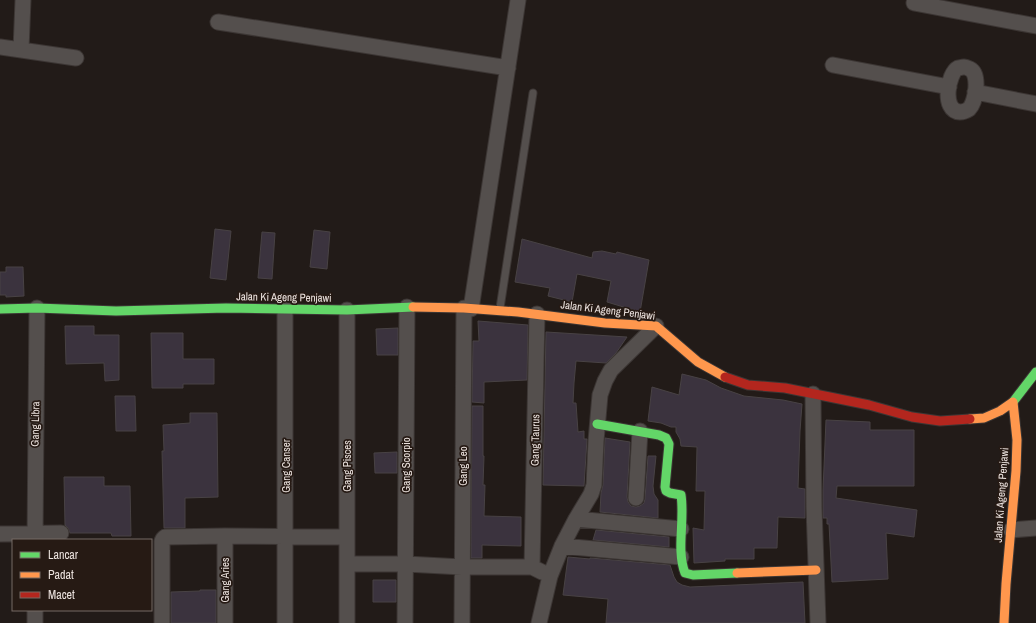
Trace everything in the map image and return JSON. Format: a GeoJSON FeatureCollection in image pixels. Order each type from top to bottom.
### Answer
{"type":"FeatureCollection","features":[{"type":"Feature","properties":{"kind":"main road","name":"Jalan Ki Ageng Penjawi"},"geometry":{"type":"LineString","coordinates":[[0,309],[36,308],[116,311],[226,308],[347,310],[407,307],[468,308],[537,314],[598,322],[656,326],[698,362],[725,377],[748,385],[785,388],[869,405],[912,417],[940,421],[984,418],[1000,412],[1013,402]]}},
{"type":"Feature","properties":{"kind":"main road"},"geometry":{"type":"LineString","coordinates":[[1013,402],[1036,371]]}},
{"type":"Feature","properties":{"kind":"main road","name":"Jalan Ki Ageng Penjawi"},"geometry":{"type":"LineString","coordinates":[[1004,623],[1016,471],[1017,440],[1013,402]]}},
{"type":"Feature","properties":{"kind":"main road"},"geometry":{"type":"LineString","coordinates":[[597,424],[659,434],[666,438],[669,444],[665,486],[666,490],[670,493],[681,495],[681,557],[682,565],[686,573],[693,575],[816,570]]}},
{"type":"Feature","properties":{"kind":"street"},"geometry":{"type":"LineString","coordinates":[[21,50],[23,0]]}},
{"type":"Feature","properties":{"kind":"street","name":"Gang Leo"},"geometry":{"type":"LineString","coordinates":[[462,623],[468,308],[518,0]]}},
{"type":"Feature","properties":{"kind":"street"},"geometry":{"type":"LineString","coordinates":[[914,3],[1036,26]]}},
{"type":"Feature","properties":{"kind":"street"},"geometry":{"type":"LineString","coordinates":[[218,22],[508,68]]}},
{"type":"Feature","properties":{"kind":"street"},"geometry":{"type":"LineString","coordinates":[[0,46],[76,58]]}},
{"type":"Feature","properties":{"kind":"street"},"geometry":{"type":"LineString","coordinates":[[832,65],[949,87]]}},
{"type":"Feature","properties":{"kind":"street"},"geometry":{"type":"LineString","coordinates":[[964,67],[970,69],[975,75],[975,92],[972,103],[968,109],[962,112],[955,111],[950,108],[948,101],[949,87],[954,72],[958,68],[964,67]]}},
{"type":"Feature","properties":{"kind":"street"},"geometry":{"type":"LineString","coordinates":[[975,92],[1036,104]]}},
{"type":"Feature","properties":{"kind":"street","name":"Gang Scorpio"},"geometry":{"type":"LineString","coordinates":[[405,623],[407,307]]}},
{"type":"Feature","properties":{"kind":"street","name":"Gang Libra"},"geometry":{"type":"LineString","coordinates":[[34,537],[36,308]]}},
{"type":"Feature","properties":{"kind":"street","name":"Gang Canser"},"geometry":{"type":"LineString","coordinates":[[285,623],[286,309]]}},
{"type":"Feature","properties":{"kind":"street","name":"Gang Pisces"},"geometry":{"type":"LineString","coordinates":[[347,310],[347,623]]}},
{"type":"Feature","properties":{"kind":"street","name":"Gang Taurus"},"geometry":{"type":"LineString","coordinates":[[532,567],[537,314]]}},
{"type":"Feature","properties":{"kind":"street"},"geometry":{"type":"LineString","coordinates":[[539,623],[550,576],[562,546],[591,494],[594,485],[597,424],[600,395],[604,381],[611,370],[656,326]]}},
{"type":"Feature","properties":{"kind":"street"},"geometry":{"type":"LineString","coordinates":[[813,394],[814,507],[818,623]]}},
{"type":"Feature","properties":{"kind":"street"},"geometry":{"type":"LineString","coordinates":[[636,498],[640,431]]}},
{"type":"Feature","properties":{"kind":"street"},"geometry":{"type":"LineString","coordinates":[[576,519],[681,529]]}},
{"type":"Feature","properties":{"kind":"street"},"geometry":{"type":"LineString","coordinates":[[1011,530],[1036,528]]}},
{"type":"Feature","properties":{"kind":"street"},"geometry":{"type":"LineString","coordinates":[[0,534],[34,537],[61,533]]}},
{"type":"Feature","properties":{"kind":"street"},"geometry":{"type":"LineString","coordinates":[[162,623],[163,539],[168,537],[225,536],[348,537]]}},
{"type":"Feature","properties":{"kind":"street","name":"Gang Aries"},"geometry":{"type":"LineString","coordinates":[[225,536],[225,623]]}},
{"type":"Feature","properties":{"kind":"street"},"geometry":{"type":"LineString","coordinates":[[562,546],[681,557]]}},
{"type":"Feature","properties":{"kind":"street"},"geometry":{"type":"LineString","coordinates":[[347,564],[532,567],[550,576]]}},
{"type":"Feature","properties":{"kind":"street"},"geometry":{"type":"LineString","coordinates":[[35,611],[35,623]]}},
{"type":"Feature","properties":{"kind":"lane"},"geometry":{"type":"LineString","coordinates":[[500,311],[533,93]]}},
{"type":"Feature","properties":{"kind":"building"},"geometry":{"type":"Polygon","coordinates":[[[215,229],[231,231],[226,280],[210,278],[215,229]]]}},
{"type":"Feature","properties":{"kind":"building"},"geometry":{"type":"Polygon","coordinates":[[[314,230],[330,232],[327,269],[310,267],[314,230]]]}},
{"type":"Feature","properties":{"kind":"building"},"geometry":{"type":"Polygon","coordinates":[[[262,232],[275,233],[272,279],[258,278],[262,232]]]}},
{"type":"Feature","properties":{"kind":"building"},"geometry":{"type":"Polygon","coordinates":[[[522,239],[592,258],[593,252],[602,251],[616,254],[617,252],[649,260],[640,312],[607,302],[611,281],[577,274],[572,302],[548,296],[550,288],[515,282],[522,239]]]}},
{"type":"Feature","properties":{"kind":"building"},"geometry":{"type":"Polygon","coordinates":[[[6,267],[23,267],[24,296],[6,297],[6,295],[0,295],[0,272],[6,272],[6,267]]]}},
{"type":"Feature","properties":{"kind":"building"},"geometry":{"type":"Polygon","coordinates":[[[478,321],[528,325],[527,380],[484,382],[484,403],[472,402],[473,341],[479,341],[478,321]]]}},
{"type":"Feature","properties":{"kind":"building"},"geometry":{"type":"Polygon","coordinates":[[[65,326],[94,326],[94,335],[119,335],[119,380],[105,381],[104,363],[66,364],[65,326]]]}},
{"type":"Feature","properties":{"kind":"building"},"geometry":{"type":"Polygon","coordinates":[[[398,328],[398,355],[377,355],[376,329],[398,328]]]}},
{"type":"Feature","properties":{"kind":"building"},"geometry":{"type":"Polygon","coordinates":[[[546,332],[627,337],[616,353],[606,363],[576,361],[573,403],[576,403],[578,432],[584,431],[584,439],[587,439],[584,486],[543,485],[546,332]]]}},
{"type":"Feature","properties":{"kind":"building"},"geometry":{"type":"Polygon","coordinates":[[[151,333],[183,333],[183,359],[214,359],[214,384],[183,384],[183,388],[152,388],[151,333]]]}},
{"type":"Feature","properties":{"kind":"building"},"geometry":{"type":"Polygon","coordinates":[[[682,374],[706,380],[721,388],[744,396],[783,400],[802,404],[798,488],[805,489],[805,518],[778,517],[777,548],[754,548],[754,559],[725,559],[725,561],[694,563],[693,528],[704,530],[705,491],[696,491],[697,447],[681,446],[680,439],[676,432],[676,427],[648,421],[652,387],[679,395],[682,374]]]}},
{"type":"Feature","properties":{"kind":"building"},"geometry":{"type":"Polygon","coordinates":[[[115,396],[135,396],[136,431],[116,431],[115,396]]]}},
{"type":"Feature","properties":{"kind":"building"},"geometry":{"type":"Polygon","coordinates":[[[472,406],[483,406],[483,485],[485,485],[484,516],[521,517],[521,546],[482,545],[482,558],[471,558],[472,406]]]}},
{"type":"Feature","properties":{"kind":"building"},"geometry":{"type":"Polygon","coordinates":[[[190,413],[217,413],[218,497],[185,498],[185,528],[164,528],[162,451],[164,451],[163,425],[190,423],[190,413]]]}},
{"type":"Feature","properties":{"kind":"building"},"geometry":{"type":"Polygon","coordinates":[[[826,420],[870,422],[870,430],[914,430],[914,486],[837,486],[836,498],[917,510],[914,537],[886,533],[888,579],[832,582],[829,524],[827,524],[827,518],[823,518],[826,420]]]}},
{"type":"Feature","properties":{"kind":"building"},"geometry":{"type":"Polygon","coordinates":[[[605,438],[630,442],[627,497],[631,506],[636,507],[644,503],[648,456],[656,456],[653,486],[654,494],[658,500],[658,518],[600,512],[605,438]]]}},
{"type":"Feature","properties":{"kind":"building"},"geometry":{"type":"Polygon","coordinates":[[[397,452],[397,473],[375,473],[374,453],[397,452]]]}},
{"type":"Feature","properties":{"kind":"building"},"geometry":{"type":"Polygon","coordinates":[[[64,477],[104,477],[104,486],[130,486],[131,536],[112,536],[111,533],[70,533],[65,525],[64,477]]]}},
{"type":"Feature","properties":{"kind":"building"},"geometry":{"type":"Polygon","coordinates":[[[596,530],[669,537],[669,547],[593,540],[596,530]]]}},
{"type":"Feature","properties":{"kind":"building"},"geometry":{"type":"Polygon","coordinates":[[[568,557],[670,565],[677,582],[690,587],[803,582],[805,623],[606,623],[608,599],[563,595],[568,557]]]}},
{"type":"Feature","properties":{"kind":"building"},"geometry":{"type":"Polygon","coordinates":[[[373,580],[396,580],[396,602],[373,602],[373,580]]]}},
{"type":"Feature","properties":{"kind":"building"},"geometry":{"type":"Polygon","coordinates":[[[216,590],[216,623],[171,623],[171,592],[216,590]]]}},
{"type":"Feature","properties":{"kind":"traffic: fast"},"geometry":{"type":"LineString","coordinates":[[0,309],[37,308],[116,311],[226,308],[347,310],[413,307]]}},
{"type":"Feature","properties":{"kind":"traffic: fast"},"geometry":{"type":"LineString","coordinates":[[1013,402],[1036,372]]}},
{"type":"Feature","properties":{"kind":"traffic: fast"},"geometry":{"type":"LineString","coordinates":[[597,424],[659,435],[666,438],[669,444],[665,487],[666,491],[681,495],[681,555],[685,573],[693,575],[737,573]]}},
{"type":"Feature","properties":{"kind":"traffic: slow"},"geometry":{"type":"LineString","coordinates":[[413,307],[464,308],[518,312],[605,323],[656,326],[698,362],[725,377]]}},
{"type":"Feature","properties":{"kind":"traffic: slow"},"geometry":{"type":"LineString","coordinates":[[970,419],[984,418],[1000,411],[1013,402],[1017,440],[1016,471],[1004,623]]}},
{"type":"Feature","properties":{"kind":"traffic: slow"},"geometry":{"type":"LineString","coordinates":[[737,573],[816,570]]}},
{"type":"Feature","properties":{"kind":"traffic: jam"},"geometry":{"type":"LineString","coordinates":[[725,377],[748,385],[785,388],[869,405],[912,417],[940,421],[970,419]]}}]}
